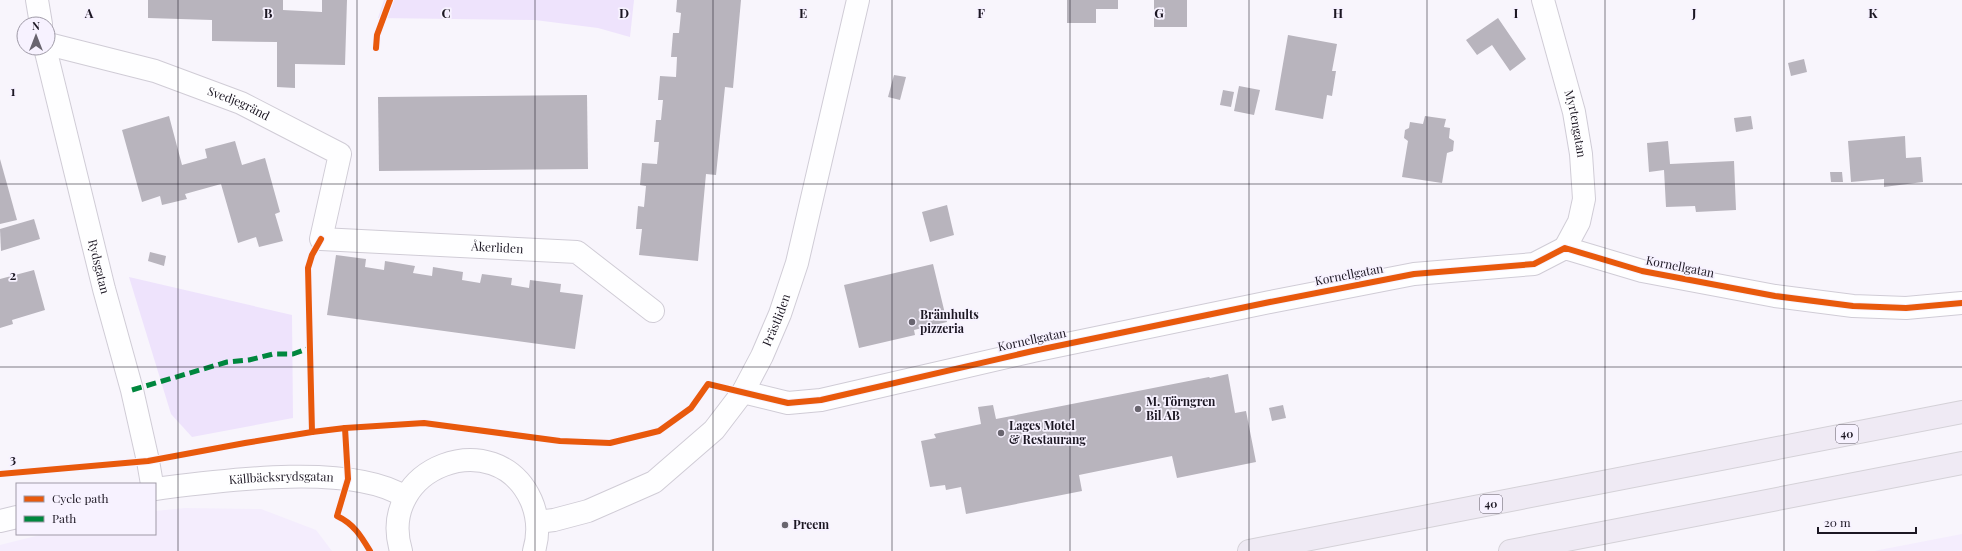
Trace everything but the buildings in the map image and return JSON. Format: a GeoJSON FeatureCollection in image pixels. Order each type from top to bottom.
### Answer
{"type":"FeatureCollection","features":[{"type":"Feature","properties":{"kind":"highway","name":"40"},"geometry":{"type":"LineString","coordinates":[[1249,551],[1962,412]]}},
{"type":"Feature","properties":{"kind":"highway"},"geometry":{"type":"LineString","coordinates":[[1510,551],[1962,464]]}},
{"type":"Feature","properties":{"kind":"street"},"geometry":{"type":"LineString","coordinates":[[37,0],[40,16]]}},
{"type":"Feature","properties":{"kind":"street","name":"Prästliden"},"geometry":{"type":"LineString","coordinates":[[537,522],[554,520],[588,511],[654,482],[714,430],[743,392],[762,356],[780,314],[797,263],[858,0]]}},
{"type":"Feature","properties":{"kind":"street","name":"Myrtengatan"},"geometry":{"type":"LineString","coordinates":[[1543,0],[1574,112],[1581,154],[1584,199],[1579,222],[1565,248]]}},
{"type":"Feature","properties":{"kind":"street","name":"Svedjegränd"},"geometry":{"type":"LineString","coordinates":[[56,46],[155,71],[234,100],[340,154],[321,239]]}},
{"type":"Feature","properties":{"kind":"street","name":"Rydsgatan"},"geometry":{"type":"LineString","coordinates":[[47,56],[104,289],[132,390],[152,483]]}},
{"type":"Feature","properties":{"kind":"street","name":"Åkerliden"},"geometry":{"type":"LineString","coordinates":[[321,239],[577,252],[653,311]]}},
{"type":"Feature","properties":{"kind":"street","name":"Kornellgatan"},"geometry":{"type":"LineString","coordinates":[[743,392],[788,403],[821,400],[1033,351],[1278,300],[1414,274],[1534,264],[1565,248],[1642,271],[1783,297],[1853,306],[1906,308],[1962,303]]}},
{"type":"Feature","properties":{"kind":"street"},"geometry":{"type":"LineString","coordinates":[[401,551],[398,537],[398,523],[400,510],[405,497],[422,476],[446,463],[460,460],[487,462],[511,475],[521,485],[531,502],[537,522],[537,536],[534,551]]}},
{"type":"Feature","properties":{"kind":"street","name":"Källbäcksrydsgatan"},"geometry":{"type":"LineString","coordinates":[[156,489],[227,480],[315,477],[348,479],[379,484],[394,490],[405,497]]}},
{"type":"Feature","properties":{"kind":"street"},"geometry":{"type":"LineString","coordinates":[[0,521],[16,517]]}},
{"type":"Feature","properties":{"kind":"shaded area"},"geometry":{"type":"Polygon","coordinates":[[[384,0],[634,0],[630,37],[598,28],[535,20],[378,18],[384,0]]]}},
{"type":"Feature","properties":{"kind":"shaded area"},"geometry":{"type":"Polygon","coordinates":[[[129,277],[292,315],[293,418],[192,437],[171,414],[129,277]]]}},
{"type":"Feature","properties":{"kind":"shaded area"},"geometry":{"type":"Polygon","coordinates":[[[185,508],[261,509],[316,530],[332,551],[0,551],[0,545],[40,535],[156,535],[156,511],[185,508]]]}},
{"type":"Feature","properties":{"kind":"shaded area"},"geometry":{"type":"Polygon","coordinates":[[[1962,534],[1962,551],[1874,551],[1962,534]]]}},
{"type":"Feature","properties":{"kind":"marked path"},"geometry":{"type":"LineString","coordinates":[[132,390],[227,362],[249,360],[273,354],[293,354],[310,348]]}},
{"type":"Feature","properties":{"kind":"cycle path"},"geometry":{"type":"LineString","coordinates":[[376,48],[377,35],[390,0]]}},
{"type":"Feature","properties":{"kind":"cycle path"},"geometry":{"type":"LineString","coordinates":[[312,432],[308,268],[312,255],[321,239]]}},
{"type":"Feature","properties":{"kind":"cycle path"},"geometry":{"type":"LineString","coordinates":[[0,474],[148,461],[312,432],[345,428],[424,423],[560,441],[610,443],[659,431],[691,408],[708,384],[788,403],[821,400],[1033,351],[1414,274],[1534,264],[1565,248],[1642,271],[1775,296],[1853,306],[1906,308],[1962,303]]}},
{"type":"Feature","properties":{"kind":"cycle path"},"geometry":{"type":"LineString","coordinates":[[345,428],[348,479],[337,516],[353,527],[370,551]]}},
{"type":"Feature","properties":{"kind":"place","name":"Brämhults pizzeria"},"geometry":{"type":"Point","coordinates":[912,322]}},
{"type":"Feature","properties":{"kind":"place","name":"M. Törngren Bil AB"},"geometry":{"type":"Point","coordinates":[1138,409]}},
{"type":"Feature","properties":{"kind":"place","name":"Lages Motel & Restaurang"},"geometry":{"type":"Point","coordinates":[1001,433]}},
{"type":"Feature","properties":{"kind":"place","name":"Preem"},"geometry":{"type":"Point","coordinates":[785,525]}}]}
